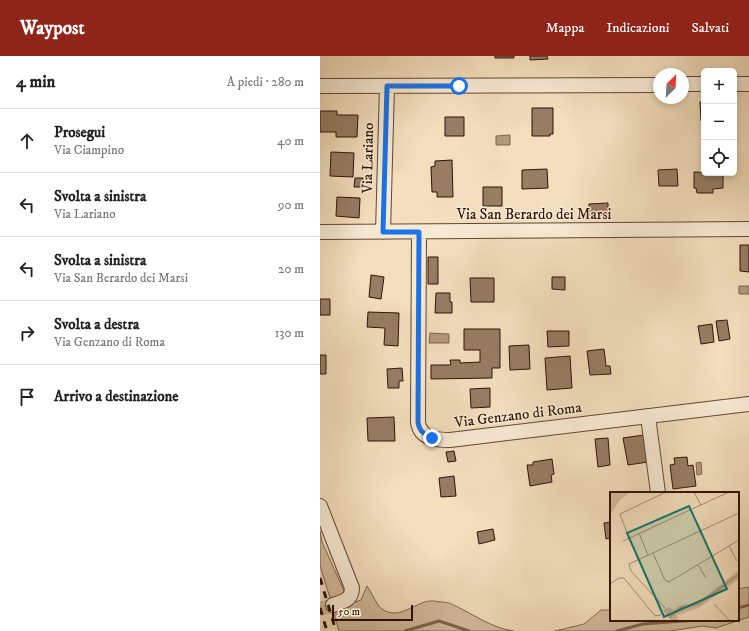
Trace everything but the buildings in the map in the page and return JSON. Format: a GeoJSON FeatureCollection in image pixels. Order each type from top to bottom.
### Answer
{"type":"FeatureCollection","features":[{"type":"Feature","properties":{"kind":"street"},"geometry":{"type":"LineString","coordinates":[[689,84],[701,84]]}},
{"type":"Feature","properties":{"kind":"street"},"geometry":{"type":"LineString","coordinates":[[737,84],[749,84]]}},
{"type":"Feature","properties":{"kind":"street"},"geometry":{"type":"LineString","coordinates":[[320,86],[653,85]]}},
{"type":"Feature","properties":{"kind":"street","name":"Via Lariano"},"geometry":{"type":"LineString","coordinates":[[383,232],[387,86]]}},
{"type":"Feature","properties":{"kind":"street","name":"Via San Berardo dei Marsi"},"geometry":{"type":"LineString","coordinates":[[320,232],[749,229]]}},
{"type":"Feature","properties":{"kind":"street","name":"Via Genzano di Roma"},"geometry":{"type":"LineString","coordinates":[[419,232],[418,422],[423,434],[435,439],[450,440],[749,404]]}},
{"type":"Feature","properties":{"kind":"street"},"geometry":{"type":"LineString","coordinates":[[648,416],[658,492]]}},
{"type":"Feature","properties":{"kind":"street"},"geometry":{"type":"LineString","coordinates":[[320,506],[352,588],[352,594],[347,600],[333,605]]}},
{"type":"Feature","properties":{"kind":"shaded area"},"geometry":{"type":"Polygon","coordinates":[[[510,135],[510,145],[496,145],[496,136],[510,135]]]}},
{"type":"Feature","properties":{"kind":"shaded area"},"geometry":{"type":"Polygon","coordinates":[[[739,286],[749,286],[749,294],[739,294],[739,286]]]}},
{"type":"Feature","properties":{"kind":"shaded area"},"geometry":{"type":"Polygon","coordinates":[[[430,333],[449,334],[449,343],[429,343],[430,333]]]}},
{"type":"Feature","properties":{"kind":"shaded area"},"geometry":{"type":"Polygon","coordinates":[[[701,462],[702,474],[697,475],[696,463],[701,462]]]}},
{"type":"Feature","properties":{"kind":"shaded area"},"geometry":{"type":"Polygon","coordinates":[[[320,531],[322,542],[345,593],[331,601],[320,566],[320,531]]]}},
{"type":"Feature","properties":{"kind":"shaded area"},"geometry":{"type":"Polygon","coordinates":[[[367,586],[380,607],[389,612],[402,612],[428,601],[446,602],[497,627],[514,631],[339,631],[333,610],[361,600],[367,586]]]}},
{"type":"Feature","properties":{"kind":"shaded area"},"geometry":{"type":"Polygon","coordinates":[[[749,587],[749,617],[739,620],[739,589],[749,587]]]}},
{"type":"Feature","properties":{"kind":"shaded area"},"geometry":{"type":"Polygon","coordinates":[[[601,610],[610,610],[610,621],[737,621],[716,628],[703,626],[670,631],[555,631],[584,624],[601,610]]]}},
{"type":"Feature","properties":{"kind":"waterway"},"geometry":{"type":"LineString","coordinates":[[739,608],[749,605]]}},
{"type":"Feature","properties":{"kind":"waterway"},"geometry":{"type":"LineString","coordinates":[[405,631],[439,621],[469,631]]}},
{"type":"Feature","properties":{"kind":"waterway"},"geometry":{"type":"LineString","coordinates":[[617,631],[643,624],[683,621]]}},
{"type":"Feature","properties":{"kind":"tunnel"},"geometry":{"type":"LineString","coordinates":[[320,609],[333,605]]}},
{"type":"Feature","properties":{"kind":"railway"},"geometry":{"type":"LineString","coordinates":[[320,578],[336,631]]}},
{"type":"Feature","properties":{"kind":"railway"},"geometry":{"type":"LineString","coordinates":[[320,608],[327,631]]}},
{"type":"Feature","properties":{"kind":"route"},"geometry":{"type":"LineString","coordinates":[[432,438],[423,434],[418,422],[419,232],[383,232],[387,86],[459,86]]}}]}
